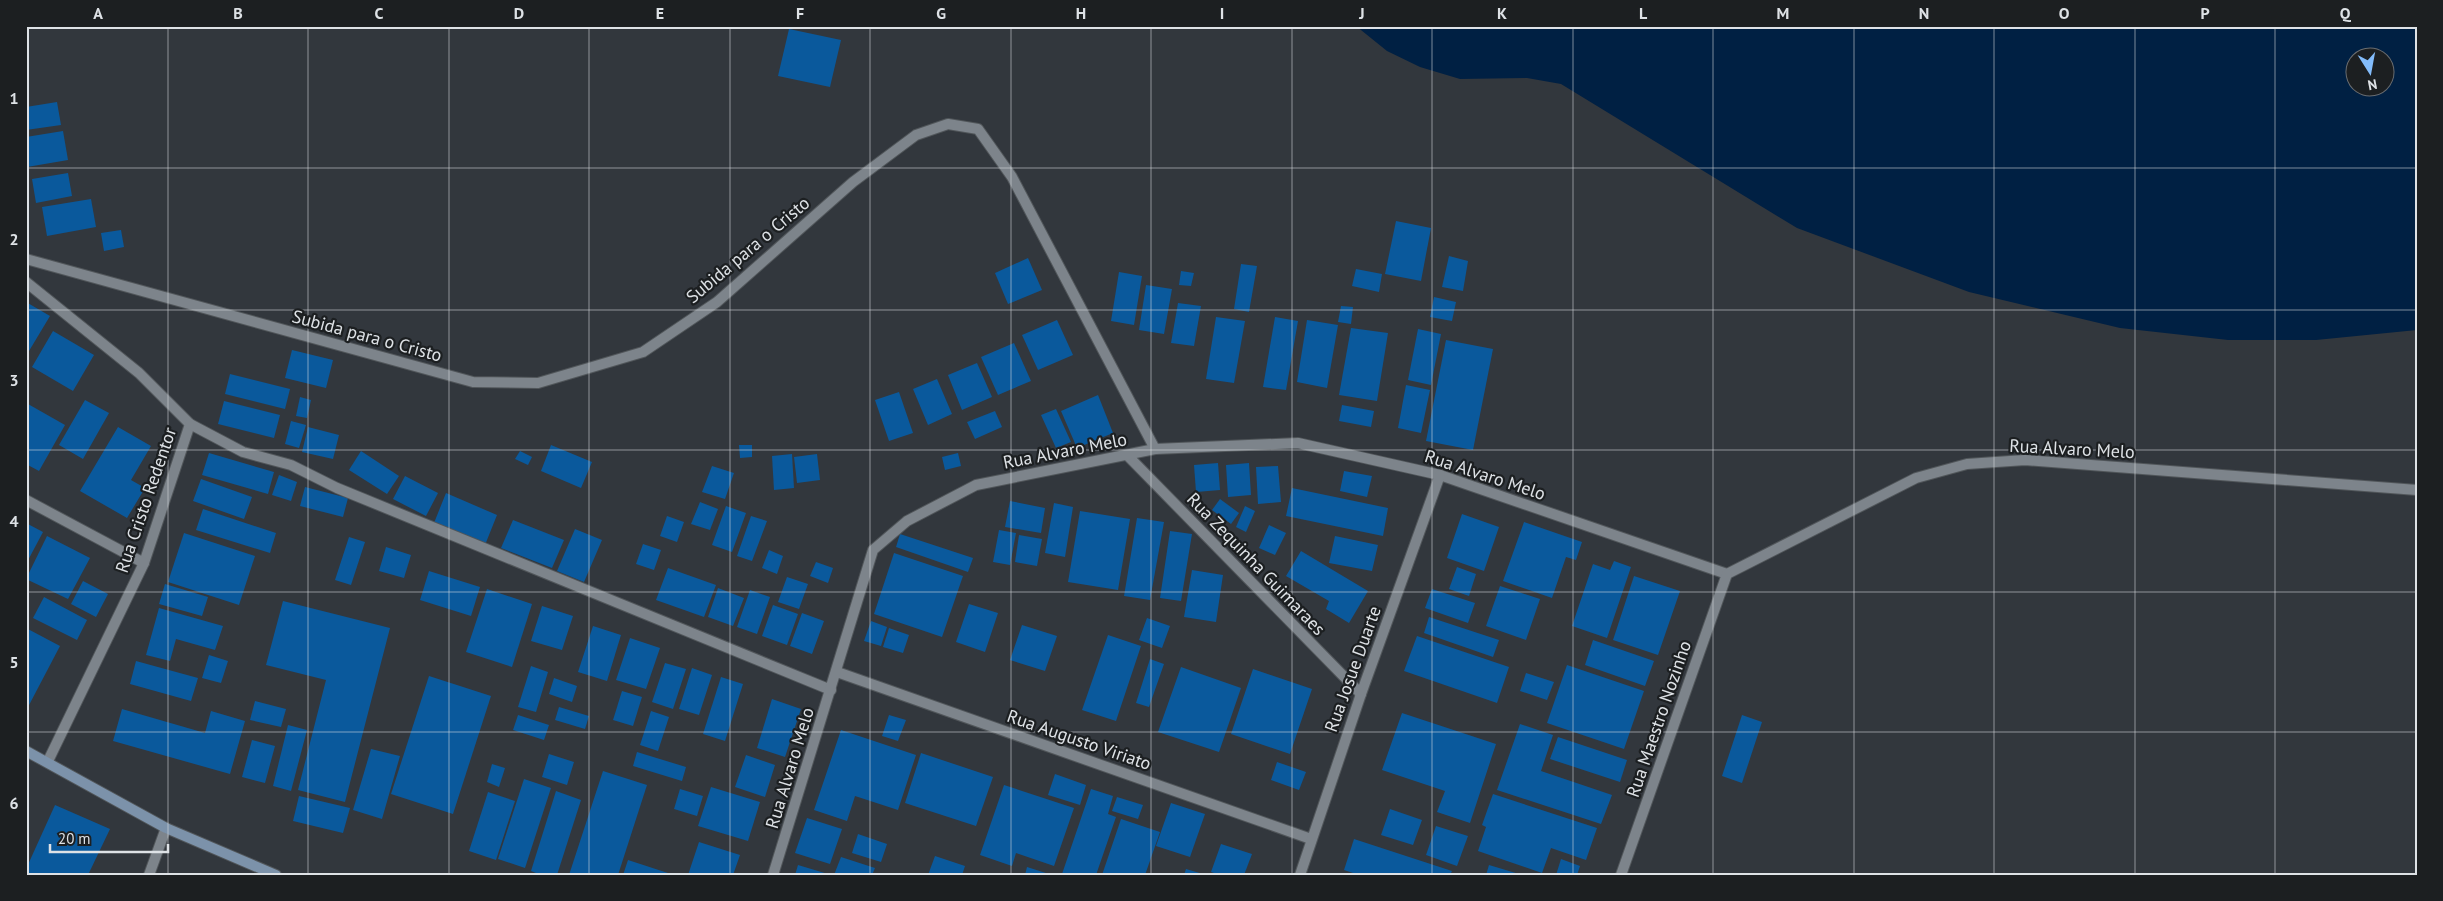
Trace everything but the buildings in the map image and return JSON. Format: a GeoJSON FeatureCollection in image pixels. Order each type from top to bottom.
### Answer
{"type":"FeatureCollection","features":[{"type":"Feature","properties":{"kind":"street","name":"Subida para o Cristo"},"geometry":{"type":"LineString","coordinates":[[26,260],[473,382],[538,383],[643,352],[717,302],[853,182],[916,135],[948,124],[978,129],[1012,177],[1155,449]]}},
{"type":"Feature","properties":{"kind":"street","name":"Rua Cristo Redentor"},"geometry":{"type":"LineString","coordinates":[[26,282],[139,373],[190,424],[144,563],[48,761]]}},
{"type":"Feature","properties":{"kind":"street"},"geometry":{"type":"LineString","coordinates":[[190,424],[243,452],[291,465],[337,488],[831,690]]}},
{"type":"Feature","properties":{"kind":"street","name":"Rua Alvaro Melo"},"geometry":{"type":"LineString","coordinates":[[773,875],[873,550],[907,521],[976,485],[1128,456],[1155,449],[1298,443],[1440,475],[1727,574],[1916,478],[1967,464],[2025,460],[2417,490]]}},
{"type":"Feature","properties":{"kind":"street","name":"Rua Zequinha Guimaraes"},"geometry":{"type":"LineString","coordinates":[[1128,456],[1361,694]]}},
{"type":"Feature","properties":{"kind":"street","name":"Rua Josue Duarte"},"geometry":{"type":"LineString","coordinates":[[1300,875],[1361,694],[1440,475]]}},
{"type":"Feature","properties":{"kind":"street"},"geometry":{"type":"LineString","coordinates":[[26,500],[144,563]]}},
{"type":"Feature","properties":{"kind":"street","name":"Rua Maestro Nozinho"},"geometry":{"type":"LineString","coordinates":[[1621,875],[1727,574]]}},
{"type":"Feature","properties":{"kind":"street","name":"Rua Augusto Viriato"},"geometry":{"type":"LineString","coordinates":[[837,672],[1311,839]]}},
{"type":"Feature","properties":{"kind":"street"},"geometry":{"type":"LineString","coordinates":[[26,751],[48,761],[166,828],[276,875]]}},
{"type":"Feature","properties":{"kind":"street"},"geometry":{"type":"LineString","coordinates":[[149,875],[166,828]]}},
{"type":"Feature","properties":{"kind":"water"},"geometry":{"type":"Polygon","coordinates":[[[1356,26],[2417,26],[2417,330],[2316,340],[2228,340],[2120,328],[1969,292],[1797,228],[1561,84],[1527,78],[1460,79],[1420,67],[1387,51],[1356,26]]]}}]}
